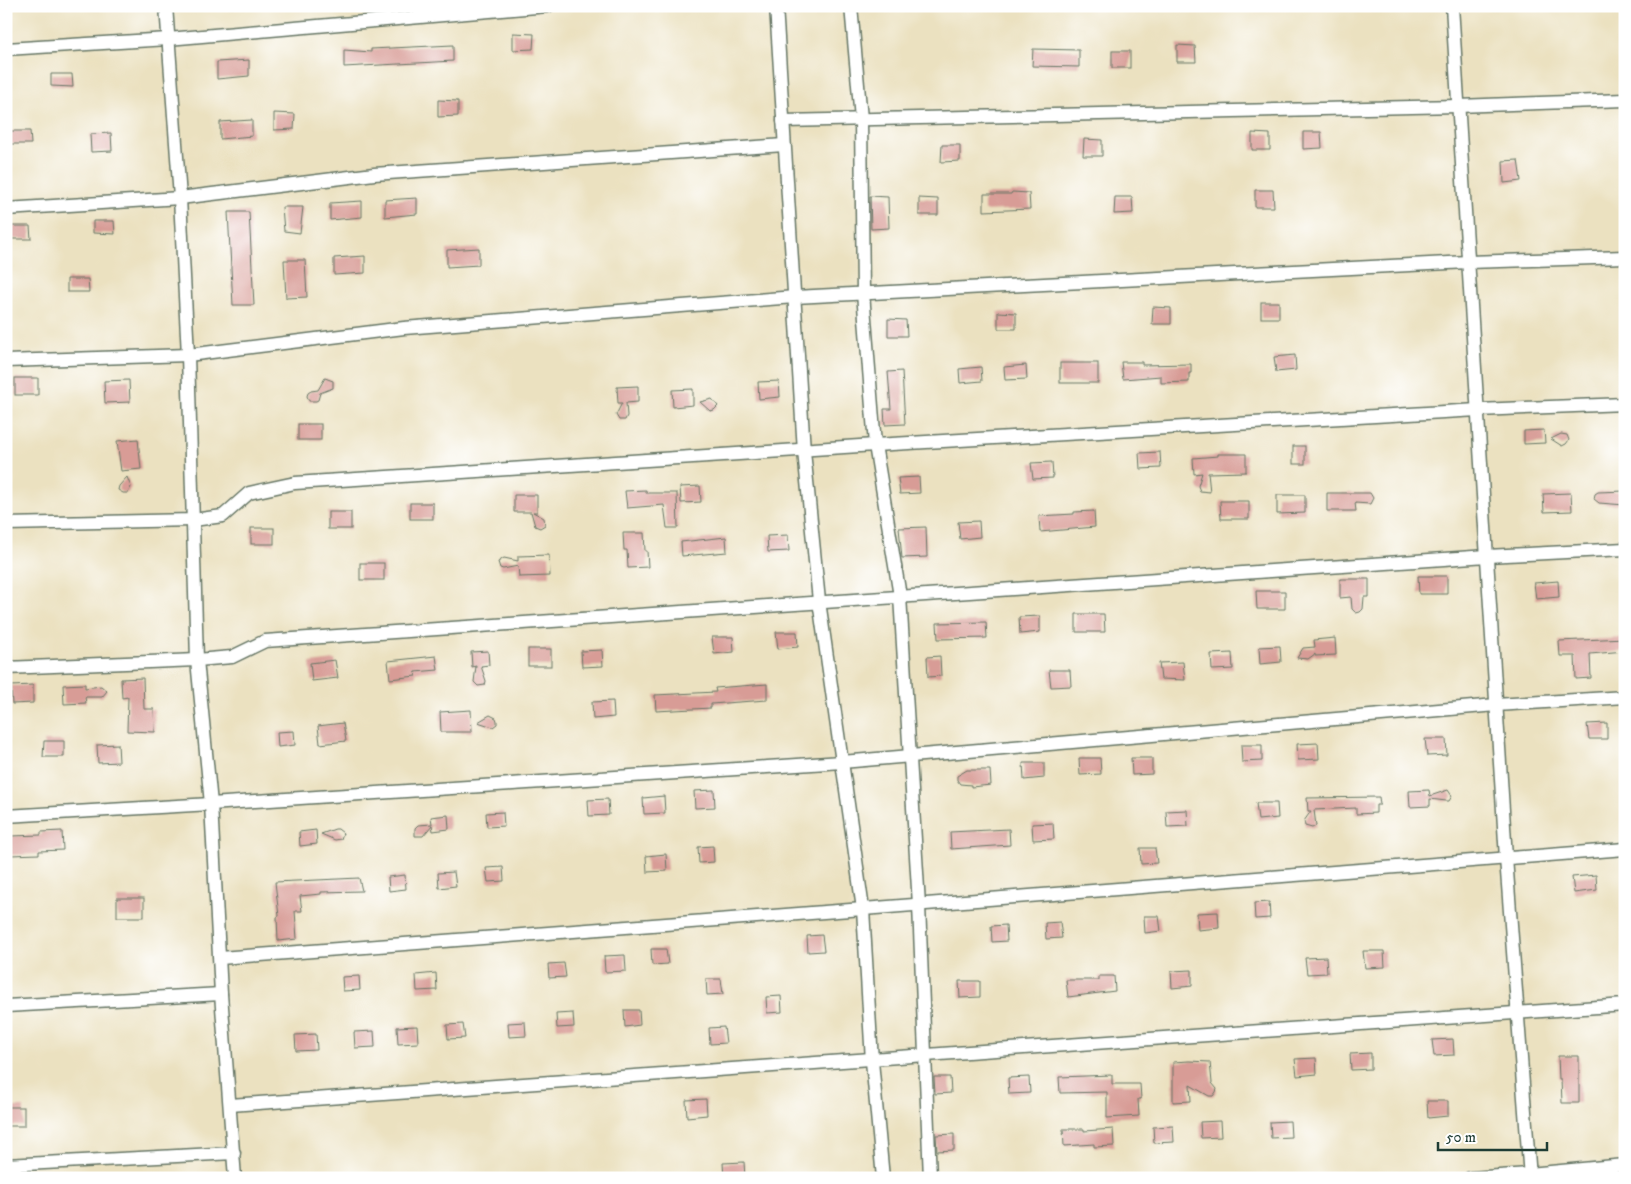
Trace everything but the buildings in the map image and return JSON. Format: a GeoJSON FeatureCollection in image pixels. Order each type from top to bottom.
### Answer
{"type":"FeatureCollection","features":[{"type":"Feature","properties":{"kind":"street"},"geometry":{"type":"LineString","coordinates":[[166,6],[180,198],[188,354],[198,660],[211,804],[221,994],[235,1178]]}},
{"type":"Feature","properties":{"kind":"street"},"geometry":{"type":"LineString","coordinates":[[6,48],[168,39],[548,6]]}},
{"type":"Feature","properties":{"kind":"street"},"geometry":{"type":"LineString","coordinates":[[776,6],[804,451],[820,601],[863,909],[872,1060],[882,1178]]}},
{"type":"Feature","properties":{"kind":"street"},"geometry":{"type":"LineString","coordinates":[[851,6],[861,119],[863,293],[875,446],[900,596],[919,905],[930,1178]]}},
{"type":"Feature","properties":{"kind":"street"},"geometry":{"type":"LineString","coordinates":[[1452,6],[1516,1013],[1530,1176]]}},
{"type":"Feature","properties":{"kind":"street"},"geometry":{"type":"LineString","coordinates":[[783,121],[1458,106],[1625,100]]}},
{"type":"Feature","properties":{"kind":"street"},"geometry":{"type":"LineString","coordinates":[[6,209],[180,198],[374,174],[784,145]]}},
{"type":"Feature","properties":{"kind":"street"},"geometry":{"type":"LineString","coordinates":[[6,361],[188,354],[404,328],[794,297],[1468,262],[1625,257]]}},
{"type":"Feature","properties":{"kind":"street"},"geometry":{"type":"LineString","coordinates":[[6,524],[193,520],[223,516],[248,493],[295,483],[1478,410],[1625,404]]}},
{"type":"Feature","properties":{"kind":"street"},"geometry":{"type":"LineString","coordinates":[[6,668],[232,657],[265,640],[1487,556],[1625,549]]}},
{"type":"Feature","properties":{"kind":"street"},"geometry":{"type":"LineString","coordinates":[[6,816],[842,762],[1496,705],[1625,697]]}},
{"type":"Feature","properties":{"kind":"street"},"geometry":{"type":"LineString","coordinates":[[220,958],[1625,849]]}},
{"type":"Feature","properties":{"kind":"street"},"geometry":{"type":"LineString","coordinates":[[6,1006],[221,994]]}},
{"type":"Feature","properties":{"kind":"street"},"geometry":{"type":"LineString","coordinates":[[230,1105],[1625,1005]]}},
{"type":"Feature","properties":{"kind":"street"},"geometry":{"type":"LineString","coordinates":[[6,1165],[234,1153]]}},
{"type":"Feature","properties":{"kind":"street"},"geometry":{"type":"LineString","coordinates":[[1470,1178],[1530,1176],[1625,1165]]}}]}
